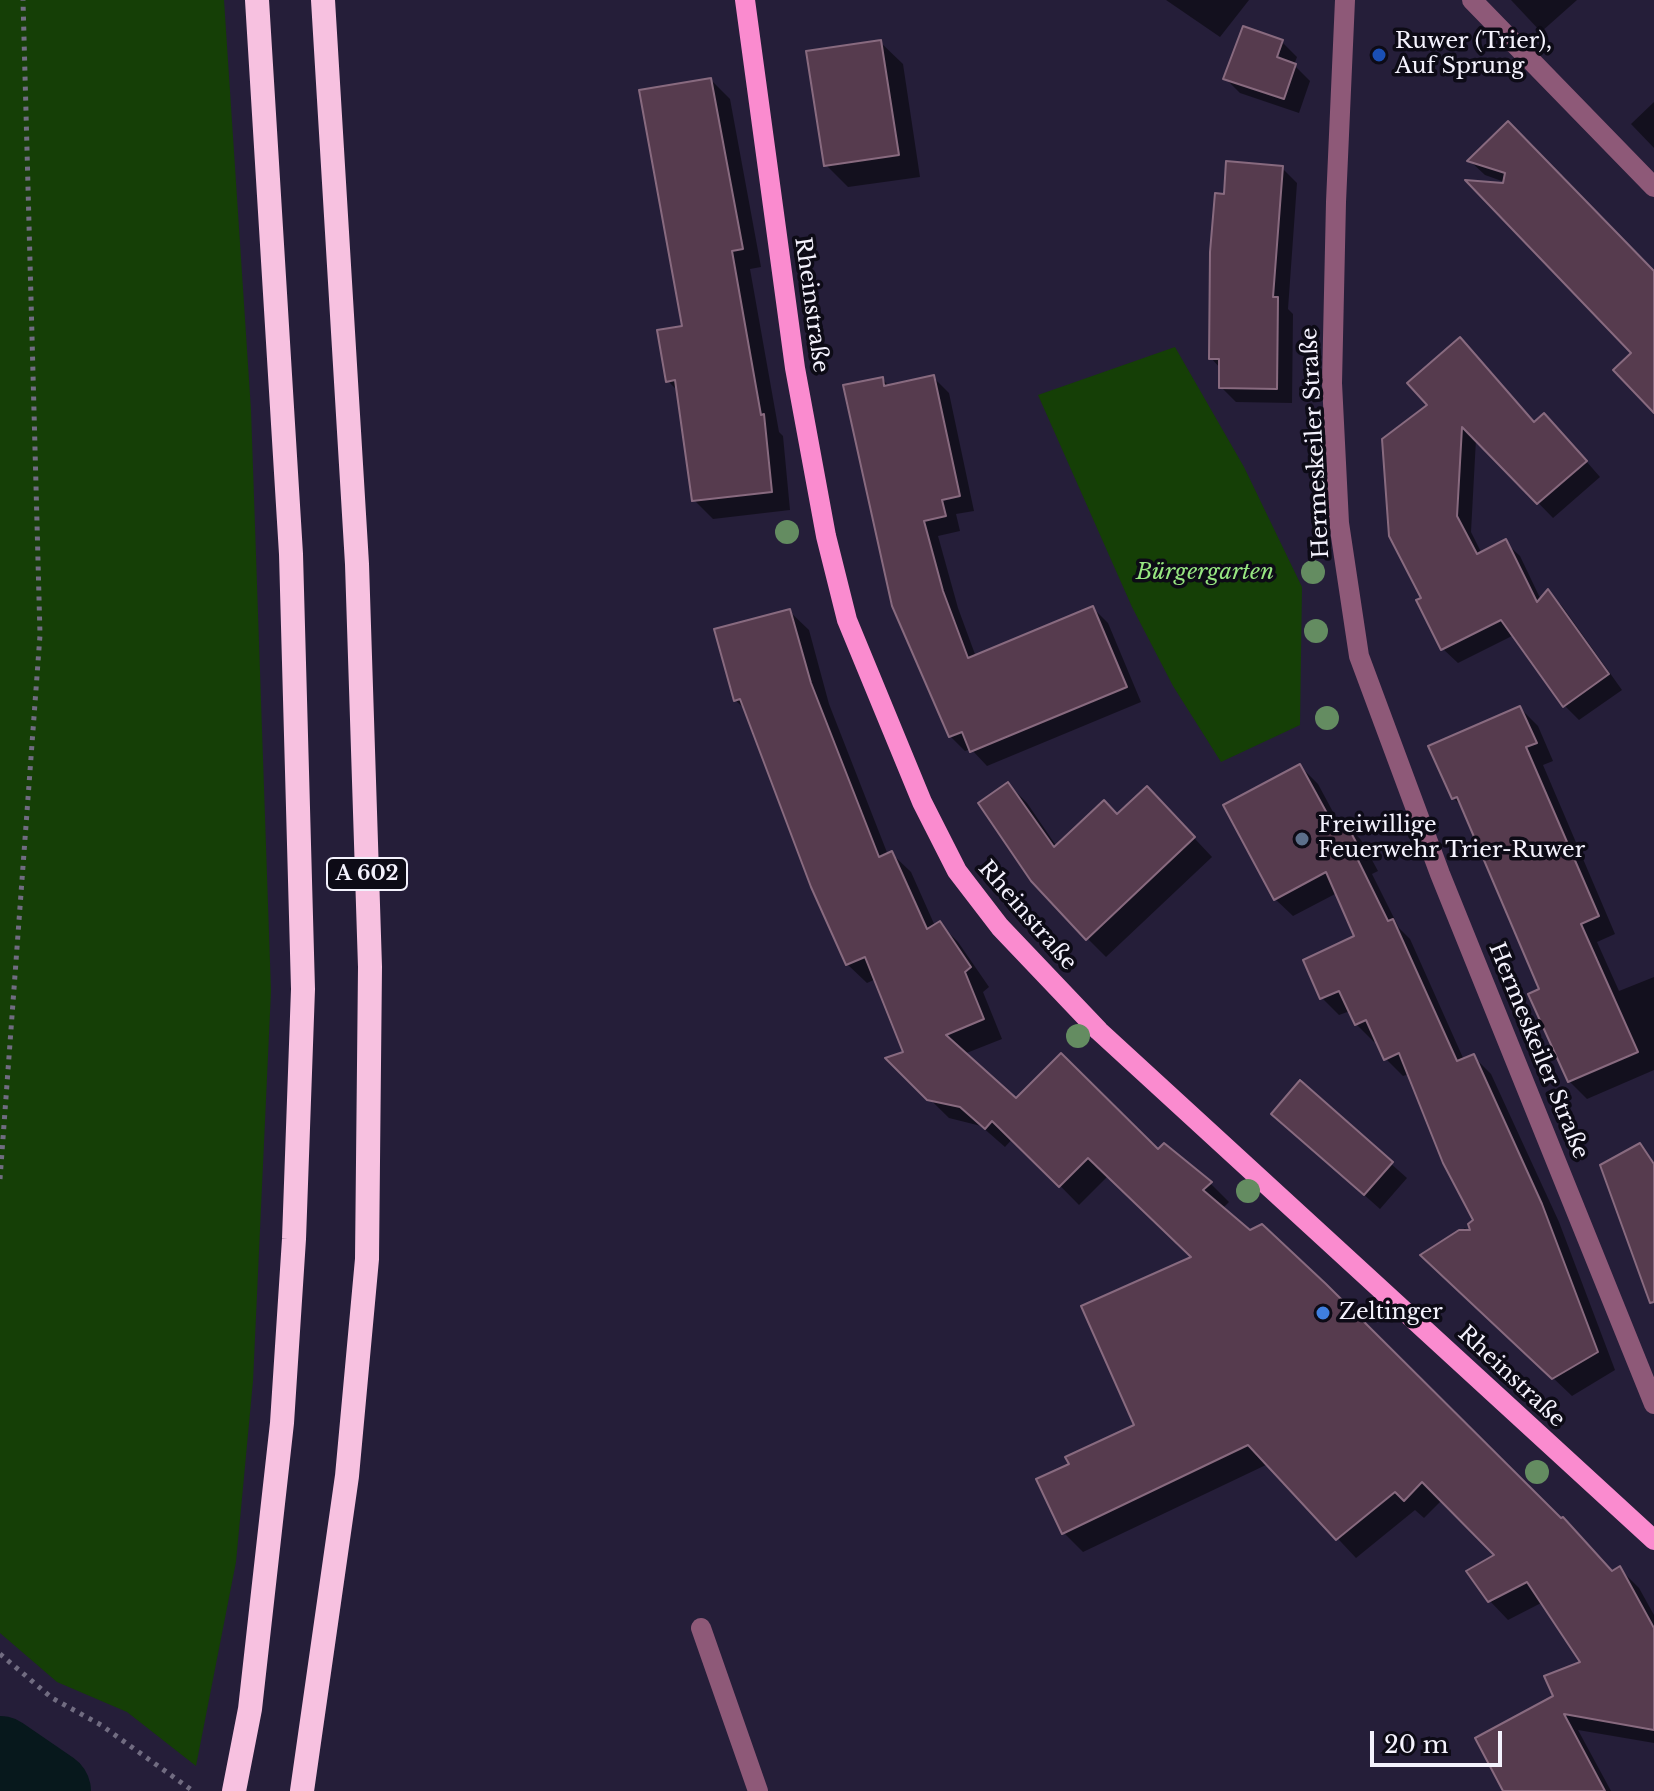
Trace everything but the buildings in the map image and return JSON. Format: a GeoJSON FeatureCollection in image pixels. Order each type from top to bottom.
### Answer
{"type":"FeatureCollection","features":[{"type":"Feature","properties":{"kind":"highway","name":"A 602"},"geometry":{"type":"LineString","coordinates":[[234,1791],[250,1709],[282,1423],[294,1239],[303,989],[291,554],[257,0]]}},
{"type":"Feature","properties":{"kind":"highway","name":"A 602"},"geometry":{"type":"LineString","coordinates":[[302,1791],[347,1476],[367,1259],[370,982],[357,564],[323,0]]}},
{"type":"Feature","properties":{"kind":"main road","name":"Rheinstraße"},"geometry":{"type":"LineString","coordinates":[[745,0],[795,368],[826,536],[847,620],[922,802],[957,871],[1000,927],[1099,1031],[1654,1540]]}},
{"type":"Feature","properties":{"kind":"street","name":"Hermeskeiler Straße"},"geometry":{"type":"LineString","coordinates":[[1345,0],[1336,188],[1332,383],[1339,523],[1359,656],[1440,874],[1654,1404]]}},
{"type":"Feature","properties":{"kind":"street"},"geometry":{"type":"LineString","coordinates":[[1472,0],[1654,187]]}},
{"type":"Feature","properties":{"kind":"street"},"geometry":{"type":"LineString","coordinates":[[701,1628],[758,1791]]}},
{"type":"Feature","properties":{"kind":"path"},"geometry":{"type":"LineString","coordinates":[[0,1179],[40,635],[23,0]]}},
{"type":"Feature","properties":{"kind":"path"},"geometry":{"type":"LineString","coordinates":[[0,1654],[52,1698],[101,1725],[193,1791]]}},
{"type":"Feature","properties":{"kind":"green space"},"geometry":{"type":"Polygon","coordinates":[[[0,0],[224,0],[251,410],[271,991],[253,1381],[236,1562],[196,1766],[127,1712],[57,1682],[0,1633],[0,0]]]}},
{"type":"Feature","properties":{"kind":"green space","name":"Bürgergarten"},"geometry":{"type":"Polygon","coordinates":[[[1175,347],[1244,467],[1302,587],[1300,725],[1221,762],[1173,686],[1132,607],[1038,395],[1175,347]]]}},
{"type":"Feature","properties":{"kind":"waterway"},"geometry":{"type":"LineString","coordinates":[[0,1756],[51,1791]]}},
{"type":"Feature","properties":{"kind":"place","name":"Ruwer (Trier), Auf Sprung"},"geometry":{"type":"Point","coordinates":[1379,55]}},
{"type":"Feature","properties":{"kind":"place","name":"Freiwillige Feuerwehr Trier-Ruwer"},"geometry":{"type":"Point","coordinates":[1302,839]}},
{"type":"Feature","properties":{"kind":"place","name":"Zeltinger"},"geometry":{"type":"Point","coordinates":[1323,1313]}}]}
